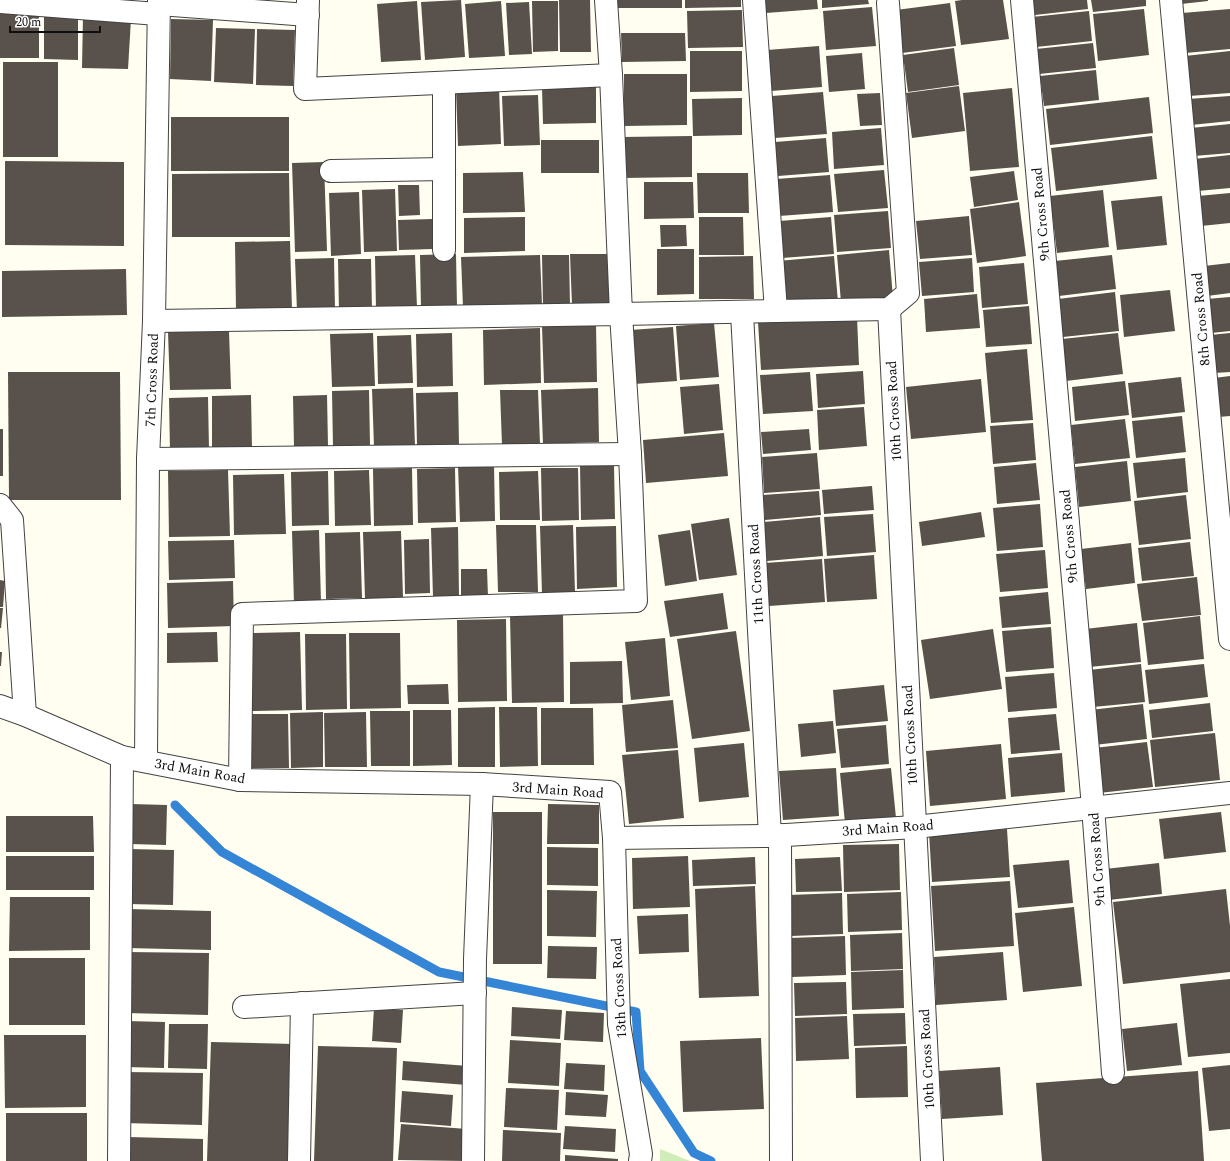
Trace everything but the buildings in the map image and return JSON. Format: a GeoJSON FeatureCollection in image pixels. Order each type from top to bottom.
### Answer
{"type":"FeatureCollection","features":[{"type":"Feature","properties":{"kind":"street"},"geometry":{"type":"LineString","coordinates":[[240,780],[242,614],[636,601],[630,454],[621,314],[611,75],[606,0]]}},
{"type":"Feature","properties":{"kind":"street"},"geometry":{"type":"LineString","coordinates":[[754,0],[776,312]]}},
{"type":"Feature","properties":{"kind":"street","name":"9th Cross Road"},"geometry":{"type":"LineString","coordinates":[[1022,0],[1093,807],[1113,1073]]}},
{"type":"Feature","properties":{"kind":"street","name":"8th Cross Road"},"geometry":{"type":"LineString","coordinates":[[1172,0],[1230,639]]}},
{"type":"Feature","properties":{"kind":"street"},"geometry":{"type":"LineString","coordinates":[[0,2],[159,6],[308,7],[305,89],[611,75]]}},
{"type":"Feature","properties":{"kind":"street"},"geometry":{"type":"LineString","coordinates":[[154,321],[742,313],[889,309],[908,293],[888,3]]}},
{"type":"Feature","properties":{"kind":"street","name":"7th Cross Road"},"geometry":{"type":"LineString","coordinates":[[146,761],[148,459],[154,321],[159,6]]}},
{"type":"Feature","properties":{"kind":"street"},"geometry":{"type":"LineString","coordinates":[[444,83],[444,250]]}},
{"type":"Feature","properties":{"kind":"street"},"geometry":{"type":"LineString","coordinates":[[331,171],[444,169]]}},
{"type":"Feature","properties":{"kind":"street","name":"10th Cross Road"},"geometry":{"type":"LineString","coordinates":[[889,309],[932,1161]]}},
{"type":"Feature","properties":{"kind":"street","name":"11th Cross Road"},"geometry":{"type":"LineString","coordinates":[[742,313],[775,835],[781,1161]]}},
{"type":"Feature","properties":{"kind":"street"},"geometry":{"type":"LineString","coordinates":[[148,459],[630,454]]}},
{"type":"Feature","properties":{"kind":"street"},"geometry":{"type":"LineString","coordinates":[[0,505],[12,520],[25,715]]}},
{"type":"Feature","properties":{"kind":"street","name":"3rd Main Road"},"geometry":{"type":"LineString","coordinates":[[0,706],[25,715],[122,757],[240,780],[482,784],[610,792],[614,838],[775,835],[915,827],[1230,793]]}},
{"type":"Feature","properties":{"kind":"street"},"geometry":{"type":"LineString","coordinates":[[119,1161],[122,757]]}},
{"type":"Feature","properties":{"kind":"street"},"geometry":{"type":"LineString","coordinates":[[473,1161],[475,959],[482,784]]}},
{"type":"Feature","properties":{"kind":"street","name":"13th Cross Road"},"geometry":{"type":"LineString","coordinates":[[614,838],[619,1024],[640,1161]]}},
{"type":"Feature","properties":{"kind":"street"},"geometry":{"type":"LineString","coordinates":[[244,1007],[475,993]]}},
{"type":"Feature","properties":{"kind":"street"},"geometry":{"type":"LineString","coordinates":[[299,1161],[302,1003]]}},
{"type":"Feature","properties":{"kind":"green space"},"geometry":{"type":"Polygon","coordinates":[[[660,1149],[690,1161],[660,1161],[660,1149]]]}},
{"type":"Feature","properties":{"kind":"waterway"},"geometry":{"type":"LineString","coordinates":[[175,805],[222,852],[439,972],[636,1012],[640,1071],[694,1153],[711,1161]]}}]}
